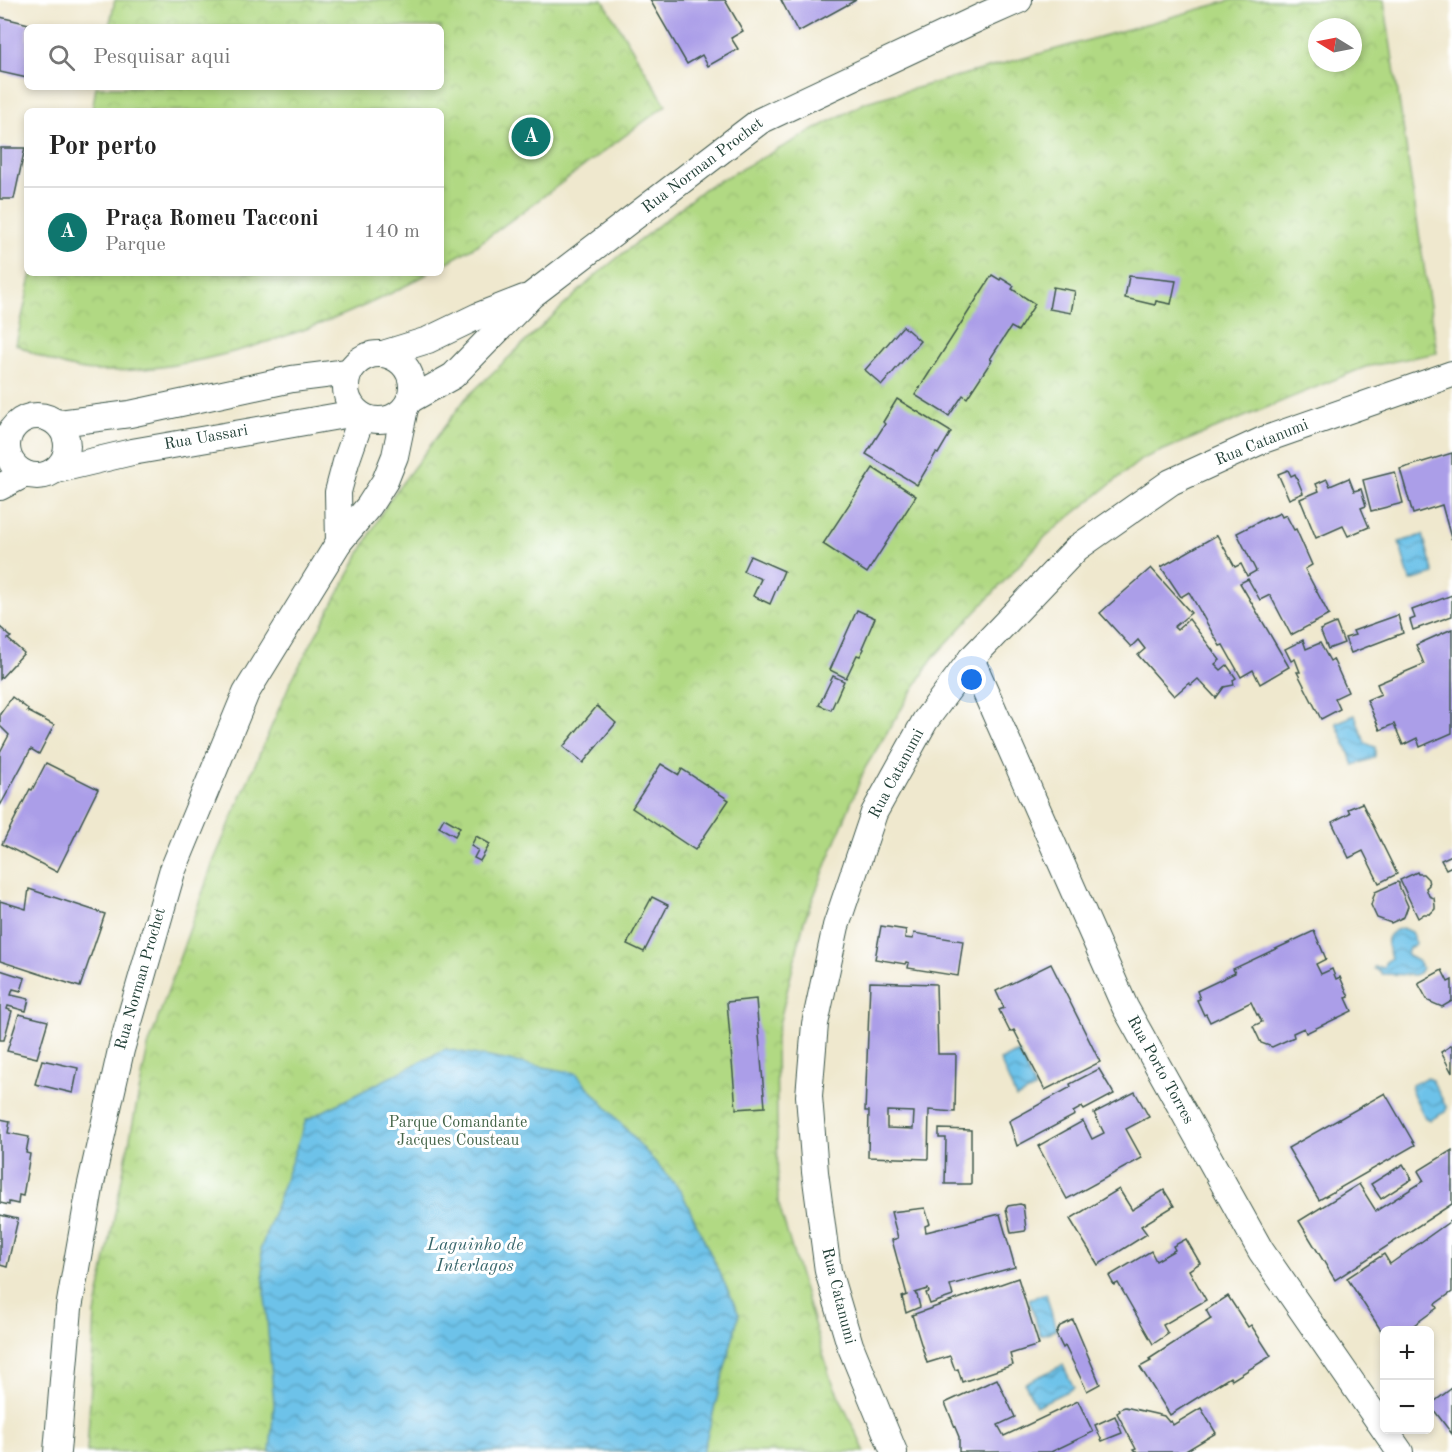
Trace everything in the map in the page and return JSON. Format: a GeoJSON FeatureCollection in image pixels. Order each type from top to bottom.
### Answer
{"type":"FeatureCollection","features":[{"type":"Feature","properties":{"kind":"street","name":"Rua Norman Prochet"},"geometry":{"type":"LineString","coordinates":[[57,1452],[69,1308],[90,1188],[120,1050],[172,872],[246,693],[339,542],[369,506],[385,481],[395,456],[407,404],[453,376],[532,295],[760,121],[1019,0]]}},
{"type":"Feature","properties":{"kind":"street","name":"Rua Norman Prochet"},"geometry":{"type":"LineString","coordinates":[[386,354],[428,340],[478,316],[532,295]]}},
{"type":"Feature","properties":{"kind":"street"},"geometry":{"type":"LineString","coordinates":[[371,354],[386,354],[399,360],[409,371],[412,386],[407,404],[392,418],[376,421],[359,414],[348,401],[344,387],[348,372],[357,361],[371,354]]}},
{"type":"Feature","properties":{"kind":"street"},"geometry":{"type":"LineString","coordinates":[[59,423],[68,439],[67,456],[56,470],[41,477],[25,474],[13,465],[8,451],[8,419],[45,416],[59,423],[130,414],[292,379],[348,372]]}},
{"type":"Feature","properties":{"kind":"street","name":"Rua Catanumi"},"geometry":{"type":"LineString","coordinates":[[894,1452],[850,1345],[828,1271],[815,1172],[809,1096],[815,1024],[836,926],[874,813],[925,721],[971,659],[1077,548],[1171,482],[1263,440],[1452,374]]}},
{"type":"Feature","properties":{"kind":"street"},"geometry":{"type":"LineString","coordinates":[[339,542],[338,492],[359,414]]}},
{"type":"Feature","properties":{"kind":"street","name":"Rua Uassari"},"geometry":{"type":"LineString","coordinates":[[56,470],[132,452],[359,414]]}},
{"type":"Feature","properties":{"kind":"street"},"geometry":{"type":"LineString","coordinates":[[0,488],[25,474]]}},
{"type":"Feature","properties":{"kind":"street","name":"Rua Porto Torres"},"geometry":{"type":"LineString","coordinates":[[971,659],[1125,1006],[1261,1251],[1400,1452]]}},
{"type":"Feature","properties":{"kind":"green space"},"geometry":{"type":"Polygon","coordinates":[[[115,0],[603,0],[666,105],[477,245],[444,264],[444,108],[92,108],[96,90],[444,90],[444,24],[110,24],[115,0]]]}},
{"type":"Feature","properties":{"kind":"green space","name":"Parque Comandante Jacques Cousteau"},"geometry":{"type":"Polygon","coordinates":[[[1232,0],[1384,0],[1437,353],[1365,367],[1142,459],[1046,536],[932,659],[865,768],[804,921],[776,1037],[778,1202],[830,1377],[865,1452],[87,1452],[95,1314],[148,1047],[214,860],[290,683],[387,503],[466,398],[596,275],[704,189],[866,102],[1232,0]]]}},
{"type":"Feature","properties":{"kind":"green space"},"geometry":{"type":"Polygon","coordinates":[[[31,276],[423,276],[386,296],[300,331],[254,346],[179,364],[133,370],[84,370],[66,366],[16,344],[31,276]]]}},
{"type":"Feature","properties":{"kind":"water"},"geometry":{"type":"Polygon","coordinates":[[[1423,535],[1434,574],[1410,581],[1399,542],[1423,535]]]}},
{"type":"Feature","properties":{"kind":"water"},"geometry":{"type":"Polygon","coordinates":[[[1355,715],[1365,743],[1375,747],[1375,756],[1354,765],[1336,723],[1355,715]]]}},
{"type":"Feature","properties":{"kind":"water"},"geometry":{"type":"Polygon","coordinates":[[[1402,928],[1411,932],[1416,943],[1409,948],[1408,956],[1419,962],[1422,968],[1414,975],[1382,974],[1374,967],[1384,967],[1391,958],[1387,947],[1388,936],[1402,928]]]}},
{"type":"Feature","properties":{"kind":"water","name":"Laguinho de Interlagos"},"geometry":{"type":"Polygon","coordinates":[[[445,1049],[576,1073],[681,1191],[739,1314],[703,1452],[270,1452],[274,1404],[261,1248],[306,1120],[445,1049]]]}},
{"type":"Feature","properties":{"kind":"water"},"geometry":{"type":"Polygon","coordinates":[[[1019,1052],[1035,1089],[1016,1098],[1000,1060],[1019,1052]]]}},
{"type":"Feature","properties":{"kind":"water"},"geometry":{"type":"Polygon","coordinates":[[[1427,1077],[1432,1080],[1447,1108],[1445,1112],[1430,1120],[1425,1118],[1411,1090],[1412,1085],[1427,1077]]]}},
{"type":"Feature","properties":{"kind":"water"},"geometry":{"type":"Polygon","coordinates":[[[1046,1293],[1056,1330],[1040,1335],[1029,1299],[1046,1293]]]}},
{"type":"Feature","properties":{"kind":"water"},"geometry":{"type":"Polygon","coordinates":[[[1063,1365],[1074,1388],[1036,1406],[1025,1383],[1063,1365]]]}},
{"type":"Feature","properties":{"kind":"building"},"geometry":{"type":"Polygon","coordinates":[[[650,0],[725,0],[743,31],[731,38],[738,49],[708,66],[702,55],[687,64],[650,0]]]}},
{"type":"Feature","properties":{"kind":"building"},"geometry":{"type":"Polygon","coordinates":[[[781,0],[856,0],[798,32],[781,0]]]}},
{"type":"Feature","properties":{"kind":"building"},"geometry":{"type":"Polygon","coordinates":[[[0,17],[29,24],[24,24],[24,77],[0,72],[0,17]]]}},
{"type":"Feature","properties":{"kind":"building"},"geometry":{"type":"Polygon","coordinates":[[[0,148],[24,148],[14,199],[0,199],[0,148]]]}},
{"type":"Feature","properties":{"kind":"building"},"geometry":{"type":"Polygon","coordinates":[[[992,275],[1014,286],[1012,289],[1035,304],[1018,331],[1011,327],[967,398],[963,395],[949,416],[915,395],[992,275]]]}},
{"type":"Feature","properties":{"kind":"building"},"geometry":{"type":"Polygon","coordinates":[[[1129,276],[1176,281],[1171,304],[1156,301],[1155,305],[1125,298],[1129,276]]]}},
{"type":"Feature","properties":{"kind":"building"},"geometry":{"type":"Polygon","coordinates":[[[1053,287],[1075,291],[1071,313],[1049,309],[1053,287]]]}},
{"type":"Feature","properties":{"kind":"building"},"geometry":{"type":"Polygon","coordinates":[[[903,326],[920,341],[882,385],[865,370],[903,326]]]}},
{"type":"Feature","properties":{"kind":"building"},"geometry":{"type":"Polygon","coordinates":[[[897,399],[951,432],[917,485],[866,454],[885,424],[883,422],[897,399]]]}},
{"type":"Feature","properties":{"kind":"building"},"geometry":{"type":"Polygon","coordinates":[[[1452,453],[1451,538],[1442,505],[1413,514],[1400,469],[1452,453]]]}},
{"type":"Feature","properties":{"kind":"building"},"geometry":{"type":"Polygon","coordinates":[[[873,468],[916,496],[867,573],[823,544],[873,468]]]}},
{"type":"Feature","properties":{"kind":"building"},"geometry":{"type":"Polygon","coordinates":[[[1288,470],[1291,476],[1295,474],[1303,493],[1289,499],[1278,474],[1288,470]]]}},
{"type":"Feature","properties":{"kind":"building"},"geometry":{"type":"Polygon","coordinates":[[[1395,472],[1403,503],[1371,511],[1363,480],[1395,472]]]}},
{"type":"Feature","properties":{"kind":"building"},"geometry":{"type":"Polygon","coordinates":[[[1349,478],[1354,491],[1361,489],[1366,506],[1361,508],[1369,527],[1348,536],[1343,526],[1316,538],[1300,499],[1319,491],[1316,484],[1327,479],[1330,486],[1349,478]]]}},
{"type":"Feature","properties":{"kind":"building"},"geometry":{"type":"Polygon","coordinates":[[[1280,513],[1282,517],[1286,515],[1294,530],[1296,529],[1312,565],[1305,569],[1329,615],[1291,635],[1270,595],[1260,600],[1248,579],[1240,583],[1289,667],[1260,684],[1253,670],[1241,677],[1189,592],[1181,597],[1161,567],[1217,535],[1235,567],[1241,564],[1247,576],[1256,571],[1237,533],[1280,513]]]}},
{"type":"Feature","properties":{"kind":"building"},"geometry":{"type":"Polygon","coordinates":[[[750,556],[784,571],[770,604],[753,596],[761,579],[743,571],[750,556]]]}},
{"type":"Feature","properties":{"kind":"building"},"geometry":{"type":"Polygon","coordinates":[[[1151,568],[1191,613],[1174,627],[1177,630],[1189,619],[1220,660],[1215,664],[1221,670],[1227,665],[1236,678],[1233,680],[1234,685],[1224,687],[1216,698],[1198,679],[1191,685],[1189,683],[1174,696],[1138,655],[1145,649],[1138,640],[1131,647],[1100,613],[1151,568]]]}},
{"type":"Feature","properties":{"kind":"building"},"geometry":{"type":"Polygon","coordinates":[[[1452,595],[1452,616],[1413,630],[1410,620],[1415,618],[1412,610],[1452,595]]]}},
{"type":"Feature","properties":{"kind":"building"},"geometry":{"type":"Polygon","coordinates":[[[857,610],[875,618],[862,648],[864,649],[860,656],[857,655],[846,678],[830,670],[857,610]]]}},
{"type":"Feature","properties":{"kind":"building"},"geometry":{"type":"Polygon","coordinates":[[[1398,615],[1403,633],[1351,653],[1345,638],[1355,635],[1353,631],[1398,615]]]}},
{"type":"Feature","properties":{"kind":"building"},"geometry":{"type":"Polygon","coordinates":[[[1336,623],[1344,643],[1328,649],[1320,630],[1336,623]]]}},
{"type":"Feature","properties":{"kind":"building"},"geometry":{"type":"Polygon","coordinates":[[[0,627],[11,637],[8,639],[24,653],[0,679],[0,627]]]}},
{"type":"Feature","properties":{"kind":"building"},"geometry":{"type":"Polygon","coordinates":[[[1452,629],[1452,733],[1420,747],[1417,738],[1403,745],[1394,724],[1380,730],[1367,700],[1381,694],[1377,684],[1424,664],[1416,645],[1452,629]]]}},
{"type":"Feature","properties":{"kind":"building"},"geometry":{"type":"Polygon","coordinates":[[[1303,640],[1306,649],[1320,643],[1330,661],[1333,659],[1348,692],[1335,698],[1340,709],[1321,719],[1297,672],[1300,672],[1295,659],[1291,661],[1285,649],[1303,640]]]}},
{"type":"Feature","properties":{"kind":"building"},"geometry":{"type":"Polygon","coordinates":[[[833,676],[844,681],[831,710],[819,705],[833,676]]]}},
{"type":"Feature","properties":{"kind":"building"},"geometry":{"type":"Polygon","coordinates":[[[12,697],[28,709],[27,711],[54,725],[39,754],[31,749],[0,806],[0,752],[9,735],[0,726],[0,714],[12,697]]]}},
{"type":"Feature","properties":{"kind":"building"},"geometry":{"type":"Polygon","coordinates":[[[597,706],[616,723],[583,763],[563,747],[597,706]]]}},
{"type":"Feature","properties":{"kind":"building"},"geometry":{"type":"Polygon","coordinates":[[[46,763],[98,789],[57,872],[2,844],[46,763]]]}},
{"type":"Feature","properties":{"kind":"building"},"geometry":{"type":"Polygon","coordinates":[[[661,764],[679,775],[682,769],[729,800],[695,850],[632,808],[661,764]]]}},
{"type":"Feature","properties":{"kind":"building"},"geometry":{"type":"Polygon","coordinates":[[[1362,803],[1397,874],[1379,883],[1363,851],[1349,858],[1332,822],[1350,813],[1348,809],[1362,803]]]}},
{"type":"Feature","properties":{"kind":"building"},"geometry":{"type":"Polygon","coordinates":[[[444,818],[460,827],[455,836],[439,827],[444,818]]]}},
{"type":"Feature","properties":{"kind":"building"},"geometry":{"type":"Polygon","coordinates":[[[476,836],[490,844],[480,861],[474,858],[478,850],[471,846],[476,836]]]}},
{"type":"Feature","properties":{"kind":"building"},"geometry":{"type":"Polygon","coordinates":[[[1452,855],[1452,866],[1446,869],[1441,860],[1452,855]]]}},
{"type":"Feature","properties":{"kind":"building"},"geometry":{"type":"Polygon","coordinates":[[[1417,872],[1428,879],[1429,885],[1426,888],[1429,896],[1434,898],[1435,906],[1430,914],[1424,914],[1418,918],[1400,880],[1417,872]]]}},
{"type":"Feature","properties":{"kind":"building"},"geometry":{"type":"Polygon","coordinates":[[[1397,882],[1408,906],[1404,917],[1391,923],[1377,918],[1371,905],[1375,892],[1397,882]]]}},
{"type":"Feature","properties":{"kind":"building"},"geometry":{"type":"Polygon","coordinates":[[[29,889],[105,914],[80,987],[0,961],[0,901],[26,909],[29,889]]]}},
{"type":"Feature","properties":{"kind":"building"},"geometry":{"type":"Polygon","coordinates":[[[652,897],[668,905],[644,952],[627,944],[652,897]]]}},
{"type":"Feature","properties":{"kind":"building"},"geometry":{"type":"Polygon","coordinates":[[[881,926],[906,930],[905,938],[913,939],[914,933],[963,941],[958,976],[908,968],[909,963],[906,962],[905,964],[875,959],[881,926]]]}},
{"type":"Feature","properties":{"kind":"building"},"geometry":{"type":"Polygon","coordinates":[[[1314,931],[1326,959],[1316,964],[1321,974],[1332,969],[1336,979],[1340,977],[1349,997],[1346,998],[1352,1011],[1306,1033],[1304,1028],[1293,1033],[1294,1037],[1272,1047],[1261,1043],[1253,1026],[1262,1022],[1251,1002],[1210,1022],[1206,1014],[1204,1015],[1197,1000],[1200,999],[1197,991],[1235,973],[1233,969],[1314,931]]]}},
{"type":"Feature","properties":{"kind":"building"},"geometry":{"type":"Polygon","coordinates":[[[1051,964],[1100,1062],[1045,1090],[1014,1030],[1010,1032],[999,1010],[1004,1008],[996,991],[1051,964]]]}},
{"type":"Feature","properties":{"kind":"building"},"geometry":{"type":"Polygon","coordinates":[[[0,970],[25,978],[21,991],[13,989],[11,995],[29,999],[26,1011],[8,1006],[7,1009],[12,1011],[4,1040],[0,1040],[0,970]]]}},
{"type":"Feature","properties":{"kind":"building"},"geometry":{"type":"Polygon","coordinates":[[[1442,970],[1448,982],[1452,980],[1452,1001],[1442,1007],[1428,1001],[1418,983],[1442,970]]]}},
{"type":"Feature","properties":{"kind":"building"},"geometry":{"type":"Polygon","coordinates":[[[870,982],[936,984],[938,1054],[956,1054],[955,1112],[929,1110],[928,1159],[868,1157],[869,1111],[865,1111],[870,982]],[[887,1111],[887,1128],[913,1129],[914,1112],[887,1111]]]}},
{"type":"Feature","properties":{"kind":"building"},"geometry":{"type":"Polygon","coordinates":[[[756,999],[765,1107],[736,1109],[727,1002],[756,999]]]}},
{"type":"Feature","properties":{"kind":"building"},"geometry":{"type":"Polygon","coordinates":[[[19,1014],[48,1021],[37,1058],[7,1051],[19,1014]]]}},
{"type":"Feature","properties":{"kind":"building"},"geometry":{"type":"Polygon","coordinates":[[[1452,1045],[1452,1073],[1441,1052],[1452,1045]]]}},
{"type":"Feature","properties":{"kind":"building"},"geometry":{"type":"Polygon","coordinates":[[[42,1060],[78,1068],[73,1093],[35,1084],[42,1060]]]}},
{"type":"Feature","properties":{"kind":"building"},"geometry":{"type":"Polygon","coordinates":[[[1099,1069],[1114,1094],[1084,1110],[1082,1107],[1073,1112],[1075,1115],[1017,1146],[1009,1121],[1099,1069]]]}},
{"type":"Feature","properties":{"kind":"building"},"geometry":{"type":"Polygon","coordinates":[[[1135,1092],[1149,1117],[1126,1129],[1142,1158],[1067,1199],[1038,1146],[1083,1121],[1092,1139],[1104,1133],[1094,1113],[1135,1092]]]}},
{"type":"Feature","properties":{"kind":"building"},"geometry":{"type":"Polygon","coordinates":[[[1385,1093],[1415,1145],[1319,1200],[1288,1148],[1385,1093]]]}},
{"type":"Feature","properties":{"kind":"building"},"geometry":{"type":"Polygon","coordinates":[[[0,1119],[10,1121],[8,1133],[29,1137],[26,1153],[30,1154],[23,1196],[19,1195],[18,1204],[0,1203],[0,1119]]]}},
{"type":"Feature","properties":{"kind":"building"},"geometry":{"type":"Polygon","coordinates":[[[939,1129],[971,1130],[971,1184],[945,1184],[946,1138],[939,1138],[939,1129]]]}},
{"type":"Feature","properties":{"kind":"building"},"geometry":{"type":"Polygon","coordinates":[[[1452,1150],[1452,1204],[1335,1280],[1299,1221],[1359,1184],[1376,1211],[1424,1181],[1418,1171],[1452,1150]]]}},
{"type":"Feature","properties":{"kind":"building"},"geometry":{"type":"Polygon","coordinates":[[[1403,1164],[1412,1179],[1381,1199],[1371,1184],[1403,1164]]]}},
{"type":"Feature","properties":{"kind":"building"},"geometry":{"type":"Polygon","coordinates":[[[1119,1189],[1132,1210],[1164,1190],[1174,1206],[1141,1226],[1147,1234],[1098,1265],[1070,1219],[1119,1189]]]}},
{"type":"Feature","properties":{"kind":"building"},"geometry":{"type":"Polygon","coordinates":[[[1023,1205],[1026,1229],[1011,1233],[1006,1209],[1008,1206],[1023,1205]]]}},
{"type":"Feature","properties":{"kind":"building"},"geometry":{"type":"Polygon","coordinates":[[[925,1208],[930,1224],[925,1226],[926,1232],[1000,1214],[1015,1267],[950,1285],[953,1296],[930,1304],[926,1293],[929,1292],[928,1289],[915,1293],[920,1307],[906,1313],[902,1297],[907,1295],[892,1240],[898,1238],[891,1212],[925,1208]]]}},
{"type":"Feature","properties":{"kind":"building"},"geometry":{"type":"Polygon","coordinates":[[[0,1215],[18,1219],[7,1267],[0,1265],[0,1215]]]}},
{"type":"Feature","properties":{"kind":"building"},"geometry":{"type":"Polygon","coordinates":[[[1452,1220],[1452,1292],[1435,1304],[1437,1308],[1412,1326],[1380,1326],[1380,1329],[1347,1278],[1384,1254],[1390,1264],[1452,1220]]]}},
{"type":"Feature","properties":{"kind":"building"},"geometry":{"type":"Polygon","coordinates":[[[1186,1239],[1200,1263],[1189,1270],[1206,1300],[1163,1325],[1168,1334],[1153,1344],[1118,1283],[1114,1285],[1109,1276],[1151,1251],[1156,1261],[1175,1250],[1173,1246],[1186,1239]]]}},
{"type":"Feature","properties":{"kind":"building"},"geometry":{"type":"Polygon","coordinates":[[[1018,1278],[1039,1345],[1010,1354],[1013,1365],[962,1382],[958,1369],[955,1370],[950,1356],[927,1363],[912,1315],[1018,1278]]]}},
{"type":"Feature","properties":{"kind":"building"},"geometry":{"type":"Polygon","coordinates":[[[1228,1296],[1248,1327],[1251,1325],[1271,1356],[1232,1380],[1230,1377],[1170,1415],[1140,1367],[1211,1319],[1206,1310],[1228,1296]]]}},
{"type":"Feature","properties":{"kind":"building"},"geometry":{"type":"Polygon","coordinates":[[[1073,1320],[1100,1384],[1087,1391],[1065,1346],[1063,1348],[1056,1334],[1060,1326],[1073,1320]]]}},
{"type":"Feature","properties":{"kind":"building"},"geometry":{"type":"Polygon","coordinates":[[[997,1379],[1015,1417],[998,1425],[1004,1436],[1078,1401],[1093,1432],[1051,1452],[959,1452],[959,1437],[945,1403],[997,1379]]]}},
{"type":"Feature","properties":{"kind":"building"},"geometry":{"type":"Polygon","coordinates":[[[1452,1388],[1452,1434],[1434,1410],[1434,1402],[1452,1388]]]}},
{"type":"Feature","properties":{"kind":"building"},"geometry":{"type":"Polygon","coordinates":[[[1125,1407],[1164,1416],[1173,1425],[1201,1408],[1216,1433],[1184,1452],[1135,1452],[1133,1450],[1136,1449],[1117,1413],[1119,1409],[1125,1407]]]}},
{"type":"Feature","properties":{"kind":"building"},"geometry":{"type":"Polygon","coordinates":[[[1115,1416],[1122,1433],[1102,1441],[1095,1425],[1115,1416]]]}},
{"type":"Feature","properties":{"kind":"place","name":"Praça Romeu Tacconi"},"geometry":{"type":"Point","coordinates":[531,137]}}]}
